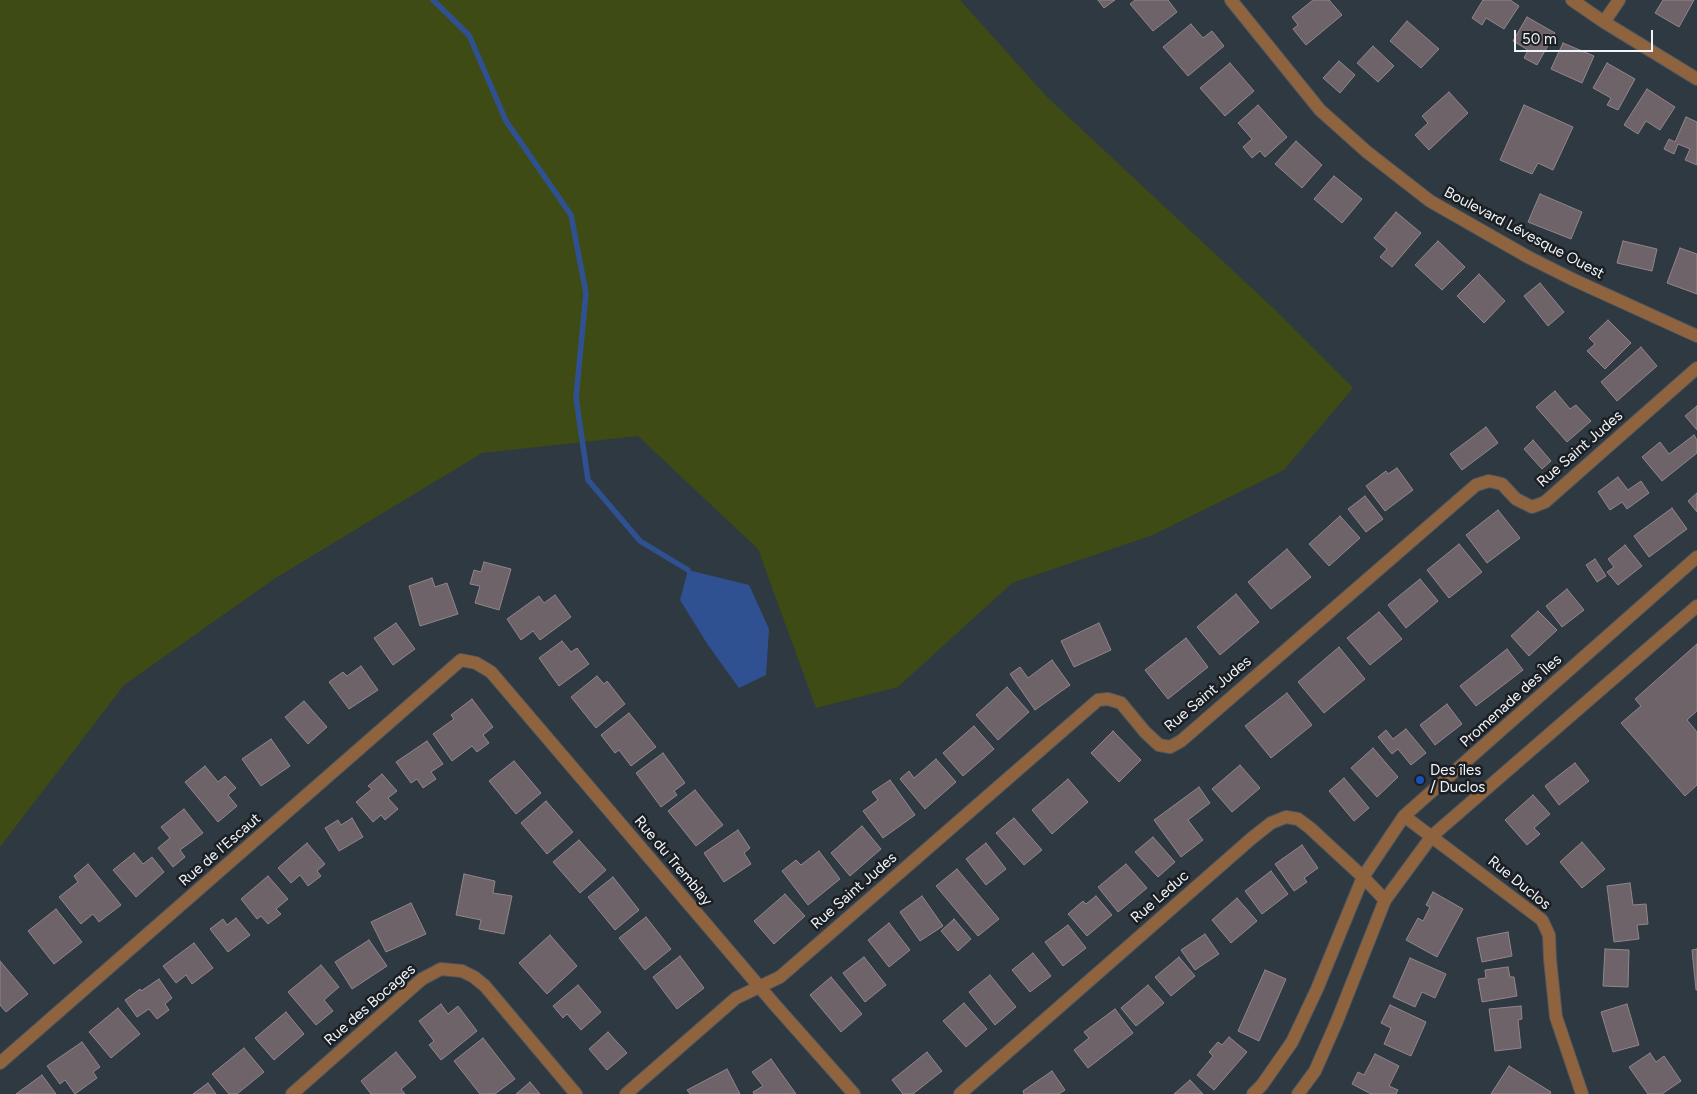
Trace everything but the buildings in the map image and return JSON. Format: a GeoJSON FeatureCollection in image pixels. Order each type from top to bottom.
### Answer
{"type":"FeatureCollection","features":[{"type":"Feature","properties":{"kind":"street","name":"Boulevard Lévesque Ouest"},"geometry":{"type":"LineString","coordinates":[[1231,0],[1320,110],[1368,152],[1430,201],[1528,257],[1697,336]]}},
{"type":"Feature","properties":{"kind":"street"},"geometry":{"type":"LineString","coordinates":[[1572,0],[1604,22],[1697,79]]}},
{"type":"Feature","properties":{"kind":"street"},"geometry":{"type":"LineString","coordinates":[[1604,22],[1619,0]]}},
{"type":"Feature","properties":{"kind":"street","name":"Rue Saint Judes"},"geometry":{"type":"LineString","coordinates":[[626,1094],[736,998],[780,977],[1098,700],[1108,698],[1121,703],[1145,732],[1159,745],[1170,747],[1181,741],[1476,485],[1489,481],[1502,484],[1516,499],[1532,507],[1545,502],[1697,368]]}},
{"type":"Feature","properties":{"kind":"street","name":"Promenade des Îles"},"geometry":{"type":"LineString","coordinates":[[1253,1094],[1262,1085],[1292,1042],[1318,989],[1363,877],[1404,816],[1697,557]]}},
{"type":"Feature","properties":{"kind":"street"},"geometry":{"type":"LineString","coordinates":[[1298,1094],[1315,1070],[1337,1021],[1385,900],[1432,836],[1697,606]]}},
{"type":"Feature","properties":{"kind":"street","name":"Rue du Tremblay"},"geometry":{"type":"LineString","coordinates":[[461,660],[476,663],[491,672],[759,986],[854,1094]]}},
{"type":"Feature","properties":{"kind":"street","name":"Rue de l'Escaut"},"geometry":{"type":"LineString","coordinates":[[0,1063],[461,660]]}},
{"type":"Feature","properties":{"kind":"street","name":"Rue Duclos"},"geometry":{"type":"LineString","coordinates":[[1404,816],[1542,920],[1549,935],[1556,1017],[1582,1094]]}},
{"type":"Feature","properties":{"kind":"street","name":"Rue Leduc"},"geometry":{"type":"LineString","coordinates":[[960,1094],[1271,823],[1286,817],[1298,819],[1363,877],[1385,900]]}},
{"type":"Feature","properties":{"kind":"street","name":"Rue des Bocages"},"geometry":{"type":"LineString","coordinates":[[292,1094],[422,979],[441,969],[462,971],[474,977],[485,986],[576,1094]]}},
{"type":"Feature","properties":{"kind":"green space"},"geometry":{"type":"Polygon","coordinates":[[[0,0],[960,0],[1047,97],[1272,307],[1353,388],[1284,470],[1153,535],[1012,583],[898,687],[816,708],[758,549],[638,436],[482,453],[274,579],[124,685],[0,847],[0,0]]]}},
{"type":"Feature","properties":{"kind":"water"},"geometry":{"type":"Polygon","coordinates":[[[688,570],[749,585],[769,629],[766,675],[739,688],[708,645],[680,600],[688,570]]]}},
{"type":"Feature","properties":{"kind":"waterway"},"geometry":{"type":"LineString","coordinates":[[433,0],[469,35],[506,121],[571,215],[586,293],[576,398],[588,480],[640,541],[688,570]]}},
{"type":"Feature","properties":{"kind":"place","name":"Des îles / Duclos"},"geometry":{"type":"Point","coordinates":[1420,780]}}]}
